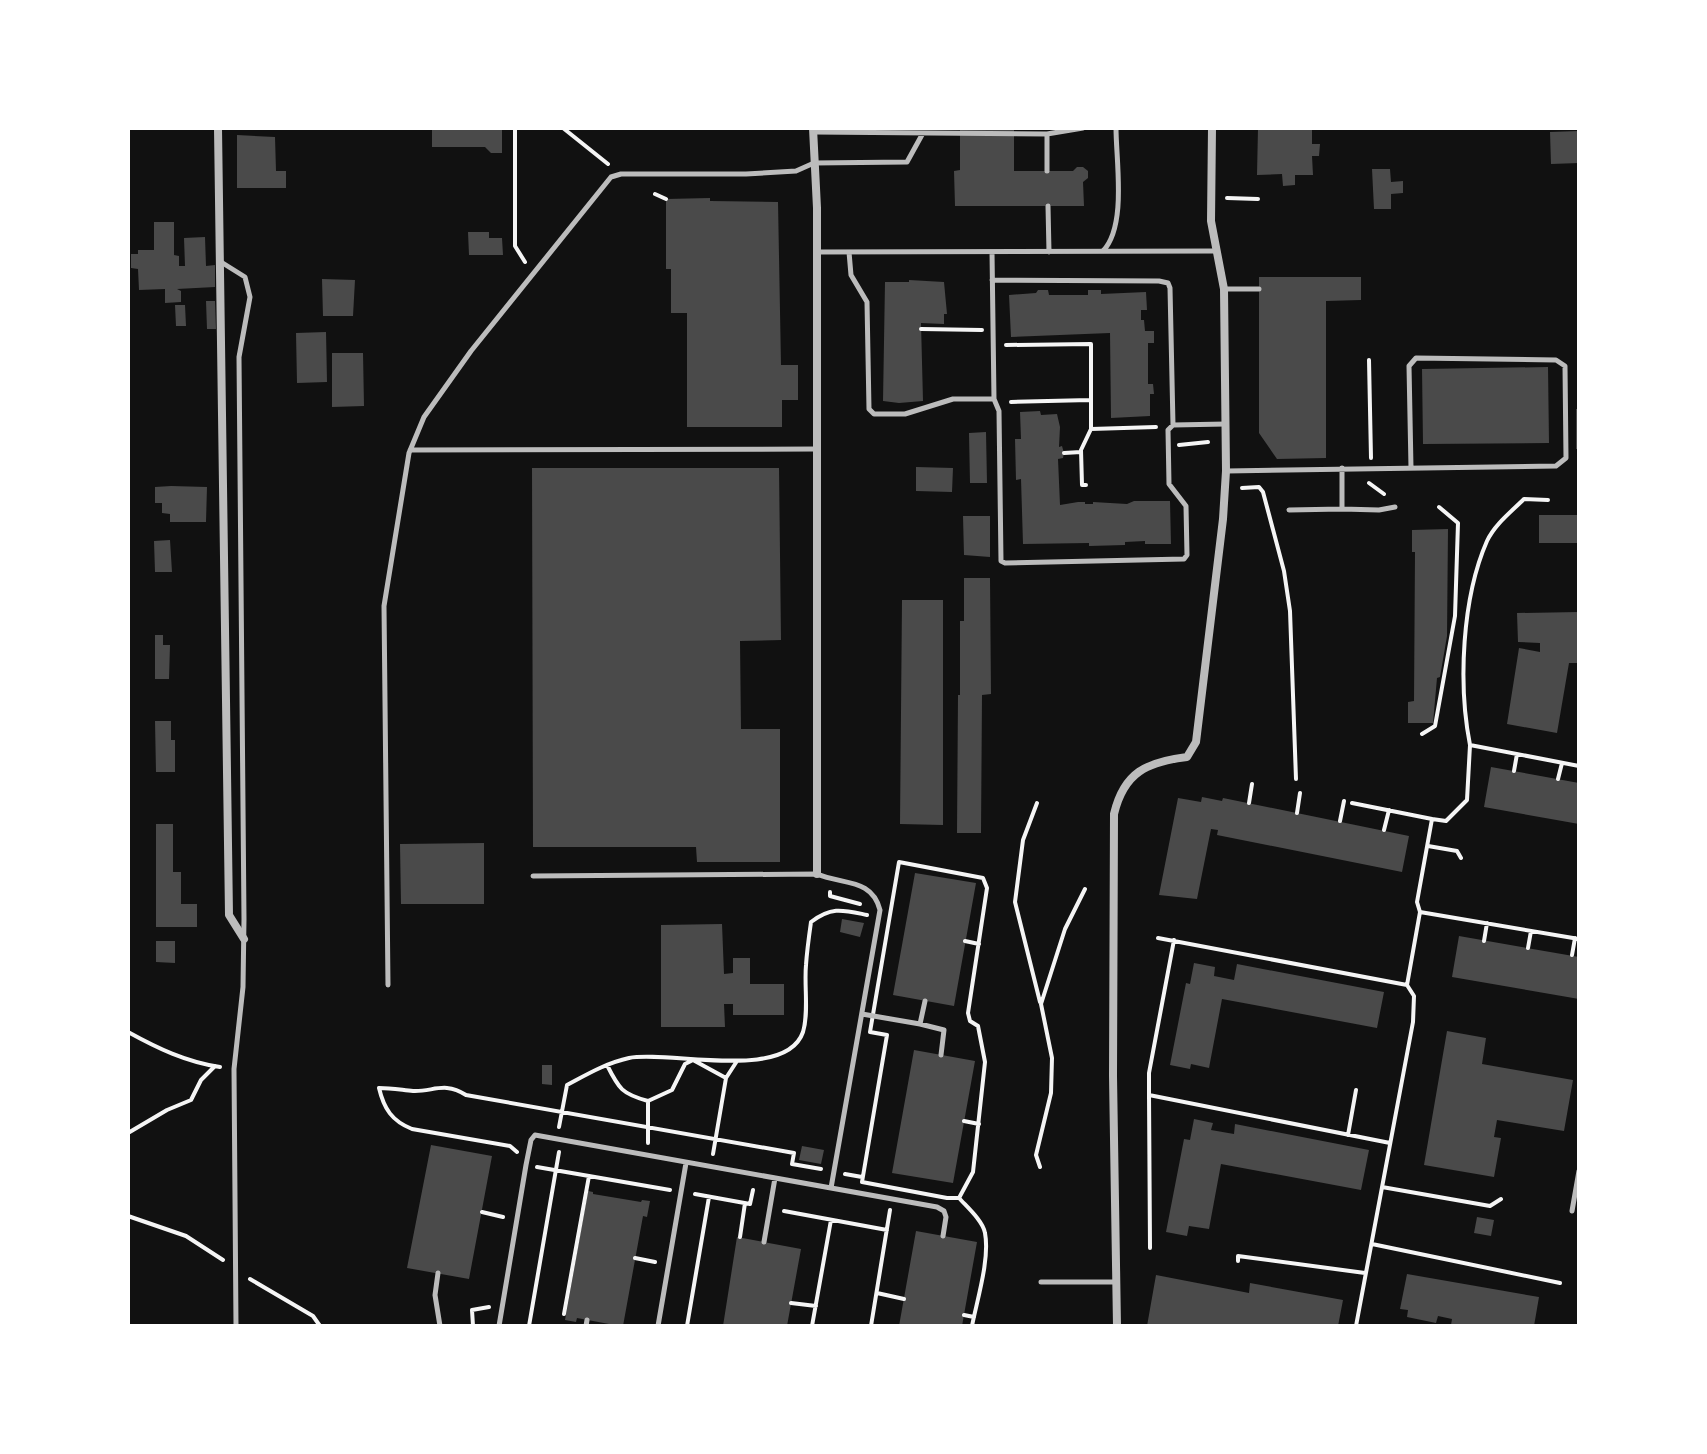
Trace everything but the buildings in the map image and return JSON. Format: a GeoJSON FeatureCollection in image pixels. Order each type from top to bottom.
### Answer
{"type":"FeatureCollection","features":[{"type":"Feature","properties":{"kind":"street"},"geometry":{"type":"LineString","coordinates":[[218,128],[229,915],[244,939]]}},
{"type":"Feature","properties":{"kind":"street"},"geometry":{"type":"LineString","coordinates":[[1117,1326],[1113,1076],[1114,814],[1118,797],[1140,771],[1163,760],[1187,757],[1196,742],[1226,471],[1224,289],[1210,197],[1212,128]]}},
{"type":"Feature","properties":{"kind":"street"},"geometry":{"type":"LineString","coordinates":[[813,130],[817,252],[817,874]]}},
{"type":"Feature","properties":{"kind":"lane"},"geometry":{"type":"LineString","coordinates":[[813,130],[1047,134],[1083,128]]}},
{"type":"Feature","properties":{"kind":"lane"},"geometry":{"type":"LineString","coordinates":[[1103,252],[1113,236],[1117,221],[1116,128]]}},
{"type":"Feature","properties":{"kind":"lane"},"geometry":{"type":"LineString","coordinates":[[388,985],[384,606],[410,450],[429,408],[611,177],[621,174],[796,171],[814,163],[907,162],[923,133]]}},
{"type":"Feature","properties":{"kind":"lane"},"geometry":{"type":"LineString","coordinates":[[1047,134],[1047,171]]}},
{"type":"Feature","properties":{"kind":"lane"},"geometry":{"type":"LineString","coordinates":[[1048,206],[1049,252]]}},
{"type":"Feature","properties":{"kind":"lane"},"geometry":{"type":"LineString","coordinates":[[817,252],[1216,251]]}},
{"type":"Feature","properties":{"kind":"lane"},"geometry":{"type":"LineString","coordinates":[[849,252],[851,275],[867,302],[869,409],[874,414],[905,414],[948,400],[997,401]]}},
{"type":"Feature","properties":{"kind":"lane"},"geometry":{"type":"LineString","coordinates":[[992,252],[1001,561],[1184,559],[1187,555],[1186,506],[1169,484],[1168,430],[1173,425],[1226,424]]}},
{"type":"Feature","properties":{"kind":"lane"},"geometry":{"type":"LineString","coordinates":[[221,262],[245,277],[250,297],[239,357],[244,939],[243,987],[234,1069],[236,1326]]}},
{"type":"Feature","properties":{"kind":"lane"},"geometry":{"type":"LineString","coordinates":[[992,280],[1168,283],[1173,425]]}},
{"type":"Feature","properties":{"kind":"lane"},"geometry":{"type":"LineString","coordinates":[[1224,289],[1259,289]]}},
{"type":"Feature","properties":{"kind":"lane"},"geometry":{"type":"LineString","coordinates":[[1226,471],[1556,466],[1566,458],[1565,366],[1562,362],[1416,358],[1411,361],[1411,468]]}},
{"type":"Feature","properties":{"kind":"lane"},"geometry":{"type":"LineString","coordinates":[[410,450],[817,449]]}},
{"type":"Feature","properties":{"kind":"lane"},"geometry":{"type":"LineString","coordinates":[[1342,468],[1342,509]]}},
{"type":"Feature","properties":{"kind":"lane"},"geometry":{"type":"LineString","coordinates":[[1289,510],[1379,510],[1395,507]]}},
{"type":"Feature","properties":{"kind":"lane"},"geometry":{"type":"LineString","coordinates":[[533,876],[817,874],[866,888],[876,897],[880,910],[831,1188]]}},
{"type":"Feature","properties":{"kind":"lane"},"geometry":{"type":"LineString","coordinates":[[920,1024],[925,1001]]}},
{"type":"Feature","properties":{"kind":"lane"},"geometry":{"type":"LineString","coordinates":[[862,1014],[944,1030],[941,1055]]}},
{"type":"Feature","properties":{"kind":"lane"},"geometry":{"type":"LineString","coordinates":[[499,1326],[526,1165],[535,1135],[937,1207],[944,1211],[946,1217],[943,1236]]}},
{"type":"Feature","properties":{"kind":"lane"},"geometry":{"type":"LineString","coordinates":[[658,1326],[686,1163]]}},
{"type":"Feature","properties":{"kind":"lane"},"geometry":{"type":"LineString","coordinates":[[1572,1211],[1579,1171]]}},
{"type":"Feature","properties":{"kind":"lane"},"geometry":{"type":"LineString","coordinates":[[764,1242],[775,1178]]}},
{"type":"Feature","properties":{"kind":"lane"},"geometry":{"type":"LineString","coordinates":[[438,1273],[435,1295],[440,1326]]}},
{"type":"Feature","properties":{"kind":"lane"},"geometry":{"type":"LineString","coordinates":[[1041,1282],[1117,1282]]}},
{"type":"Feature","properties":{"kind":"path"},"geometry":{"type":"LineString","coordinates":[[515,128],[515,246],[533,274]]}},
{"type":"Feature","properties":{"kind":"path"},"geometry":{"type":"LineString","coordinates":[[563,128],[621,174]]}},
{"type":"Feature","properties":{"kind":"path"},"geometry":{"type":"LineString","coordinates":[[655,194],[666,199]]}},
{"type":"Feature","properties":{"kind":"path"},"geometry":{"type":"LineString","coordinates":[[1225,198],[1258,199]]}},
{"type":"Feature","properties":{"kind":"path"},"geometry":{"type":"LineString","coordinates":[[921,329],[993,330]]}},
{"type":"Feature","properties":{"kind":"path"},"geometry":{"type":"LineString","coordinates":[[1001,353],[1001,345],[1091,344],[1091,429],[1081,452],[1082,485],[1086,485]]}},
{"type":"Feature","properties":{"kind":"path"},"geometry":{"type":"LineString","coordinates":[[1369,360],[1370,444]]}},
{"type":"Feature","properties":{"kind":"path"},"geometry":{"type":"LineString","coordinates":[[997,401],[1091,400]]}},
{"type":"Feature","properties":{"kind":"path"},"geometry":{"type":"LineString","coordinates":[[1091,429],[1162,427],[1162,445],[1208,442]]}},
{"type":"Feature","properties":{"kind":"path"},"geometry":{"type":"LineString","coordinates":[[1064,453],[1081,452]]}},
{"type":"Feature","properties":{"kind":"path"},"geometry":{"type":"LineString","coordinates":[[1365,468],[1365,479],[1381,494],[1395,493]]}},
{"type":"Feature","properties":{"kind":"path"},"geometry":{"type":"LineString","coordinates":[[1242,488],[1259,487],[1263,492],[1284,571],[1290,611],[1296,779]]}},
{"type":"Feature","properties":{"kind":"path"},"geometry":{"type":"LineString","coordinates":[[1352,803],[1446,821],[1467,800],[1470,745],[1464,711],[1467,625],[1473,583],[1488,540],[1497,525],[1524,499],[1548,500]]}},
{"type":"Feature","properties":{"kind":"path"},"geometry":{"type":"LineString","coordinates":[[1422,734],[1435,726],[1455,616],[1458,523],[1439,507]]}},
{"type":"Feature","properties":{"kind":"path"},"geometry":{"type":"LineString","coordinates":[[1470,745],[1579,766]]}},
{"type":"Feature","properties":{"kind":"path"},"geometry":{"type":"LineString","coordinates":[[1514,771],[1517,754]]}},
{"type":"Feature","properties":{"kind":"path"},"geometry":{"type":"LineString","coordinates":[[1558,779],[1562,763]]}},
{"type":"Feature","properties":{"kind":"path"},"geometry":{"type":"LineString","coordinates":[[1249,803],[1252,784]]}},
{"type":"Feature","properties":{"kind":"path"},"geometry":{"type":"LineString","coordinates":[[1297,813],[1300,793]]}},
{"type":"Feature","properties":{"kind":"path"},"geometry":{"type":"LineString","coordinates":[[1340,821],[1344,801]]}},
{"type":"Feature","properties":{"kind":"path"},"geometry":{"type":"LineString","coordinates":[[1037,803],[1023,840],[1015,902],[1052,1058],[1051,1093],[1036,1155],[1040,1167]]}},
{"type":"Feature","properties":{"kind":"path"},"geometry":{"type":"LineString","coordinates":[[1384,830],[1389,810]]}},
{"type":"Feature","properties":{"kind":"path"},"geometry":{"type":"LineString","coordinates":[[1356,1326],[1416,1006],[1407,985],[1420,912],[1417,902],[1432,819]]}},
{"type":"Feature","properties":{"kind":"path"},"geometry":{"type":"LineString","coordinates":[[1428,846],[1457,851],[1461,858]]}},
{"type":"Feature","properties":{"kind":"path"},"geometry":{"type":"LineString","coordinates":[[1041,1004],[1065,929],[1085,889]]}},
{"type":"Feature","properties":{"kind":"path"},"geometry":{"type":"LineString","coordinates":[[839,911],[838,897],[864,905],[866,915]]}},
{"type":"Feature","properties":{"kind":"path"},"geometry":{"type":"LineString","coordinates":[[529,1326],[557,1170],[557,1139],[567,1085],[607,1065],[630,1058],[737,1061],[779,1056],[802,1034],[811,922],[826,911],[889,919]]}},
{"type":"Feature","properties":{"kind":"path"},"geometry":{"type":"LineString","coordinates":[[1420,912],[1577,938],[1572,955]]}},
{"type":"Feature","properties":{"kind":"path"},"geometry":{"type":"LineString","coordinates":[[1484,941],[1487,923]]}},
{"type":"Feature","properties":{"kind":"path"},"geometry":{"type":"LineString","coordinates":[[1528,948],[1531,931]]}},
{"type":"Feature","properties":{"kind":"path"},"geometry":{"type":"LineString","coordinates":[[1158,938],[1407,985]]}},
{"type":"Feature","properties":{"kind":"path"},"geometry":{"type":"LineString","coordinates":[[1150,1248],[1149,1073],[1174,940]]}},
{"type":"Feature","properties":{"kind":"path"},"geometry":{"type":"LineString","coordinates":[[965,941],[979,944]]}},
{"type":"Feature","properties":{"kind":"path"},"geometry":{"type":"LineString","coordinates":[[128,1032],[188,1060],[234,1069]]}},
{"type":"Feature","properties":{"kind":"path"},"geometry":{"type":"LineString","coordinates":[[693,1060],[726,1078]]}},
{"type":"Feature","properties":{"kind":"path"},"geometry":{"type":"LineString","coordinates":[[607,1065],[616,1084],[628,1096],[648,1101],[672,1090],[685,1064],[693,1060]]}},
{"type":"Feature","properties":{"kind":"path"},"geometry":{"type":"LineString","coordinates":[[710,1166],[726,1078],[737,1061]]}},
{"type":"Feature","properties":{"kind":"path"},"geometry":{"type":"LineString","coordinates":[[128,1133],[191,1100],[201,1080],[215,1066]]}},
{"type":"Feature","properties":{"kind":"path"},"geometry":{"type":"LineString","coordinates":[[862,1177],[792,1164],[794,1153],[466,1095],[458,1090],[379,1088],[389,1114],[402,1125],[510,1146],[517,1152],[516,1163],[750,1204],[752,1190],[786,1196],[784,1212],[887,1230]]}},
{"type":"Feature","properties":{"kind":"path"},"geometry":{"type":"LineString","coordinates":[[1348,1135],[1356,1090]]}},
{"type":"Feature","properties":{"kind":"path"},"geometry":{"type":"LineString","coordinates":[[1149,1095],[1390,1143]]}},
{"type":"Feature","properties":{"kind":"path"},"geometry":{"type":"LineString","coordinates":[[647,1155],[648,1101]]}},
{"type":"Feature","properties":{"kind":"path"},"geometry":{"type":"LineString","coordinates":[[964,1121],[979,1124]]}},
{"type":"Feature","properties":{"kind":"path"},"geometry":{"type":"LineString","coordinates":[[564,1314],[589,1176]]}},
{"type":"Feature","properties":{"kind":"path"},"geometry":{"type":"LineString","coordinates":[[1382,1187],[1490,1206],[1501,1199]]}},
{"type":"Feature","properties":{"kind":"path"},"geometry":{"type":"LineString","coordinates":[[871,1326],[894,1188]]}},
{"type":"Feature","properties":{"kind":"path"},"geometry":{"type":"LineString","coordinates":[[687,1326],[709,1197]]}},
{"type":"Feature","properties":{"kind":"path"},"geometry":{"type":"LineString","coordinates":[[959,1198],[981,1224],[985,1234],[972,1326]]}},
{"type":"Feature","properties":{"kind":"path"},"geometry":{"type":"LineString","coordinates":[[740,1237],[745,1203]]}},
{"type":"Feature","properties":{"kind":"path"},"geometry":{"type":"LineString","coordinates":[[482,1212],[506,1217]]}},
{"type":"Feature","properties":{"kind":"path"},"geometry":{"type":"LineString","coordinates":[[812,1326],[831,1220]]}},
{"type":"Feature","properties":{"kind":"path"},"geometry":{"type":"LineString","coordinates":[[1372,1244],[1560,1283]]}},
{"type":"Feature","properties":{"kind":"path"},"geometry":{"type":"LineString","coordinates":[[1238,1261],[1238,1256],[1365,1273]]}},
{"type":"Feature","properties":{"kind":"path"},"geometry":{"type":"LineString","coordinates":[[635,1258],[655,1262]]}},
{"type":"Feature","properties":{"kind":"path"},"geometry":{"type":"LineString","coordinates":[[877,1293],[904,1299]]}},
{"type":"Feature","properties":{"kind":"path"},"geometry":{"type":"LineString","coordinates":[[791,1303],[816,1306]]}},
{"type":"Feature","properties":{"kind":"path"},"geometry":{"type":"LineString","coordinates":[[473,1326],[472,1310],[489,1307]]}},
{"type":"Feature","properties":{"kind":"path"},"geometry":{"type":"LineString","coordinates":[[964,1315],[974,1317]]}}]}
